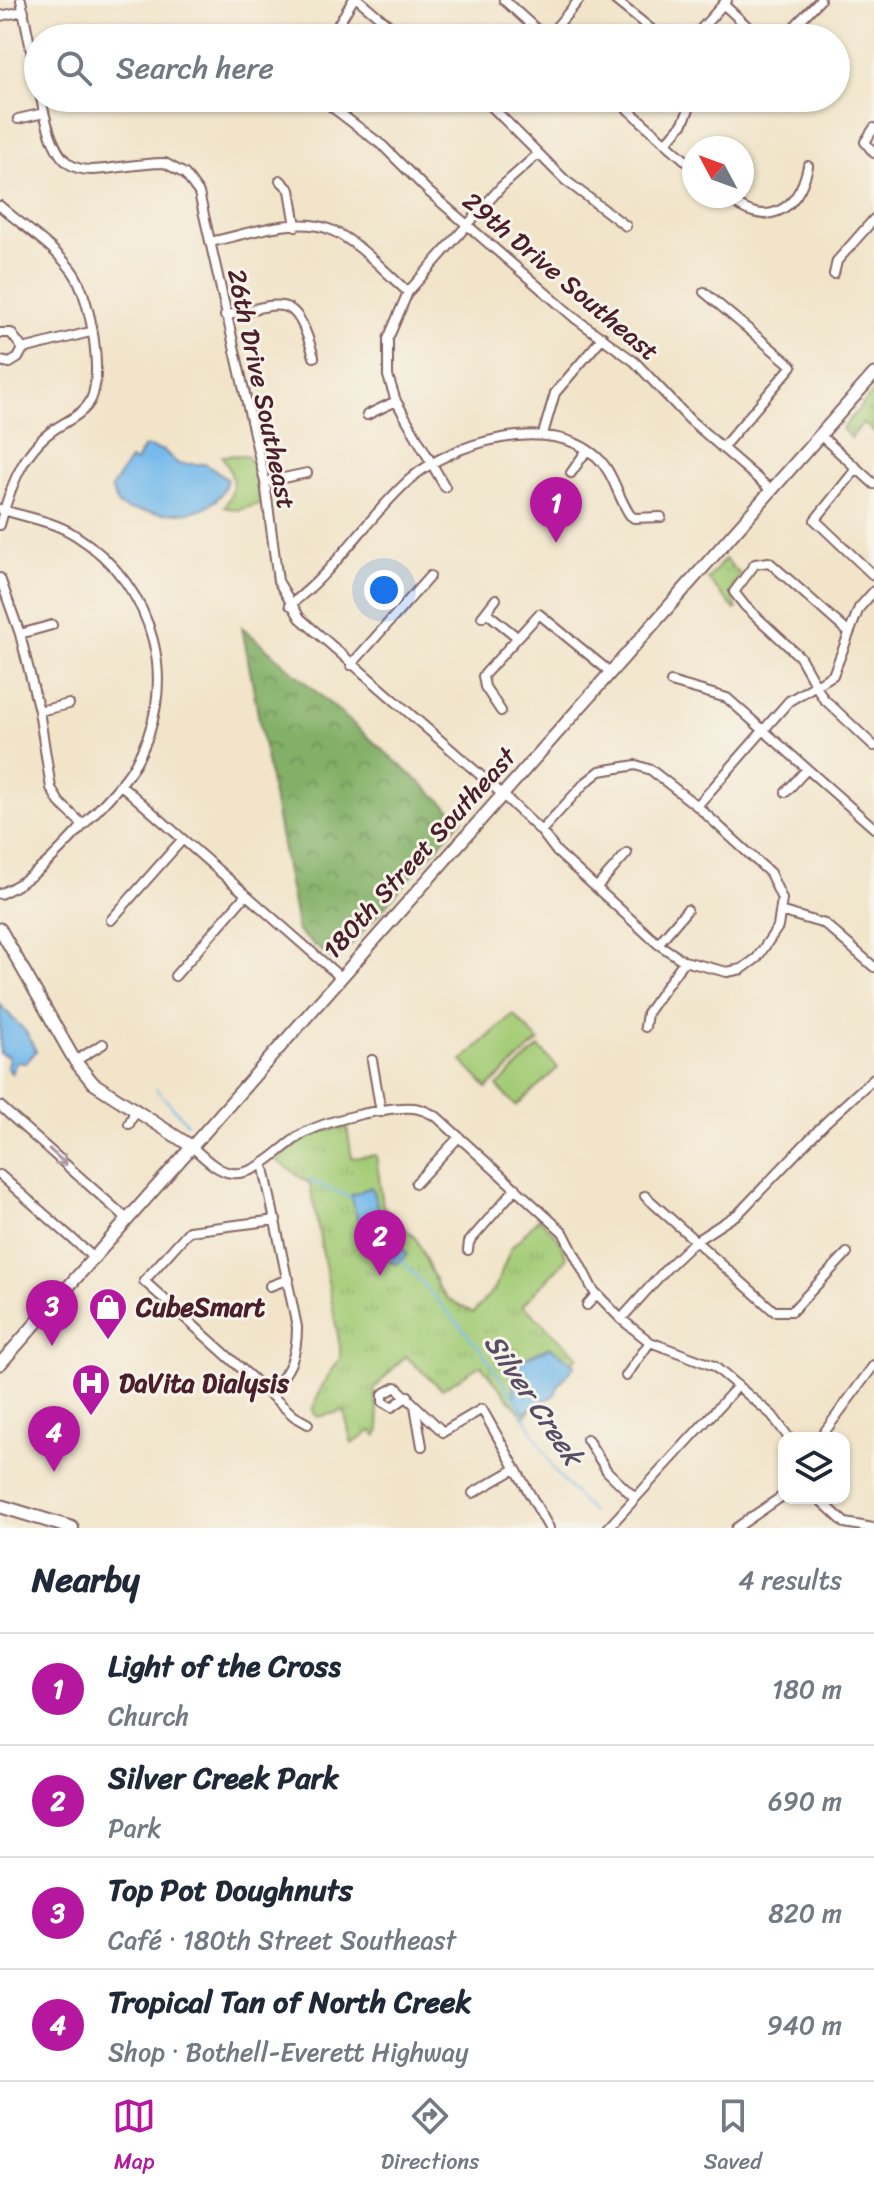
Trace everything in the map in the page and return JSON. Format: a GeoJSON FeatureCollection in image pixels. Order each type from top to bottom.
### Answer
{"type":"FeatureCollection","features":[{"type":"Feature","properties":{"kind":"main road"},"geometry":{"type":"LineString","coordinates":[[0,1506],[72,1528]]}},
{"type":"Feature","properties":{"kind":"street"},"geometry":{"type":"LineString","coordinates":[[21,0],[26,24]]}},
{"type":"Feature","properties":{"kind":"street"},"geometry":{"type":"LineString","coordinates":[[340,24],[356,0],[386,24]]}},
{"type":"Feature","properties":{"kind":"street"},"geometry":{"type":"LineString","coordinates":[[504,0],[531,24]]}},
{"type":"Feature","properties":{"kind":"street"},"geometry":{"type":"LineString","coordinates":[[558,24],[579,0]]}},
{"type":"Feature","properties":{"kind":"street"},"geometry":{"type":"LineString","coordinates":[[615,0],[645,24]]}},
{"type":"Feature","properties":{"kind":"street"},"geometry":{"type":"LineString","coordinates":[[797,24],[820,0]]}},
{"type":"Feature","properties":{"kind":"street"},"geometry":{"type":"LineString","coordinates":[[705,24],[725,2],[746,24]]}},
{"type":"Feature","properties":{"kind":"street"},"geometry":{"type":"LineString","coordinates":[[0,16],[24,11]]}},
{"type":"Feature","properties":{"kind":"street","name":"29th Drive Southeast"},"geometry":{"type":"LineString","coordinates":[[338,112],[383,146],[576,319],[635,362],[722,448],[771,490]]}},
{"type":"Feature","properties":{"kind":"street"},"geometry":{"type":"LineString","coordinates":[[499,112],[538,154],[626,226]]}},
{"type":"Feature","properties":{"kind":"street"},"geometry":{"type":"LineString","coordinates":[[631,112],[682,157]]}},
{"type":"Feature","properties":{"kind":"street"},"geometry":{"type":"LineString","coordinates":[[666,143],[688,112]]}},
{"type":"Feature","properties":{"kind":"street"},"geometry":{"type":"LineString","coordinates":[[18,119],[44,113]]}},
{"type":"Feature","properties":{"kind":"street","name":"26th Drive Southeast"},"geometry":{"type":"LineString","coordinates":[[44,113],[58,155],[78,170],[110,171],[165,163],[193,181],[265,482],[278,581],[290,605]]}},
{"type":"Feature","properties":{"kind":"street"},"geometry":{"type":"LineString","coordinates":[[874,128],[865,142],[874,153]]}},
{"type":"Feature","properties":{"kind":"street"},"geometry":{"type":"LineString","coordinates":[[445,487],[396,401],[386,355],[391,328],[408,292],[501,187],[538,154]]}},
{"type":"Feature","properties":{"kind":"street"},"geometry":{"type":"LineString","coordinates":[[741,208],[761,216],[785,207],[804,186],[808,166]]}},
{"type":"Feature","properties":{"kind":"street"},"geometry":{"type":"LineString","coordinates":[[280,180],[290,190],[296,226]]}},
{"type":"Feature","properties":{"kind":"street"},"geometry":{"type":"LineString","coordinates":[[0,525],[2,510],[21,465],[36,445],[78,416],[96,391],[98,372],[74,274],[1,210]]}},
{"type":"Feature","properties":{"kind":"street"},"geometry":{"type":"LineString","coordinates":[[834,274],[837,261],[874,219]]}},
{"type":"Feature","properties":{"kind":"street"},"geometry":{"type":"LineString","coordinates":[[210,242],[296,226],[318,226],[341,235],[408,292]]}},
{"type":"Feature","properties":{"kind":"street"},"geometry":{"type":"LineString","coordinates":[[704,292],[792,366],[722,448]]}},
{"type":"Feature","properties":{"kind":"street"},"geometry":{"type":"LineString","coordinates":[[225,316],[273,305],[286,306],[304,320],[314,357]]}},
{"type":"Feature","properties":{"kind":"street"},"geometry":{"type":"LineString","coordinates":[[0,361],[10,363],[18,358],[23,349],[90,332]]}},
{"type":"Feature","properties":{"kind":"street"},"geometry":{"type":"LineString","coordinates":[[0,333],[11,333],[23,349]]}},
{"type":"Feature","properties":{"kind":"street"},"geometry":{"type":"LineString","coordinates":[[543,434],[555,393],[603,337]]}},
{"type":"Feature","properties":{"kind":"street","name":"180th Street Southeast"},"geometry":{"type":"LineString","coordinates":[[0,1364],[339,976],[874,374]]}},
{"type":"Feature","properties":{"kind":"street"},"geometry":{"type":"LineString","coordinates":[[367,415],[396,401]]}},
{"type":"Feature","properties":{"kind":"street"},"geometry":{"type":"LineString","coordinates":[[541,831],[600,771],[624,766],[651,770],[697,806],[770,873],[782,899],[783,912],[771,942],[742,969],[727,972],[684,961],[658,944],[557,852],[541,831],[502,794],[351,665],[290,605],[331,570],[408,481],[432,462],[513,435],[543,434],[587,450],[604,464],[630,515],[634,518],[661,517]]}},
{"type":"Feature","properties":{"kind":"street"},"geometry":{"type":"LineString","coordinates":[[820,435],[874,484]]}},
{"type":"Feature","properties":{"kind":"street"},"geometry":{"type":"LineString","coordinates":[[571,473],[587,450]]}},
{"type":"Feature","properties":{"kind":"street"},"geometry":{"type":"LineString","coordinates":[[857,468],[815,520],[874,576]]}},
{"type":"Feature","properties":{"kind":"street"},"geometry":{"type":"LineString","coordinates":[[265,482],[307,473]]}},
{"type":"Feature","properties":{"kind":"street"},"geometry":{"type":"LineString","coordinates":[[0,894],[42,870],[121,785],[152,724],[160,679],[156,649],[142,604],[109,561],[73,533],[2,510]]}},
{"type":"Feature","properties":{"kind":"street"},"geometry":{"type":"LineString","coordinates":[[848,632],[769,562],[755,564],[734,592],[800,657],[817,687],[838,714],[874,746]]}},
{"type":"Feature","properties":{"kind":"street"},"geometry":{"type":"LineString","coordinates":[[351,665],[430,576]]}},
{"type":"Feature","properties":{"kind":"street"},"geometry":{"type":"LineString","coordinates":[[0,578],[4,604],[20,634],[39,711],[51,788],[59,802],[83,825]]}},
{"type":"Feature","properties":{"kind":"street"},"geometry":{"type":"LineString","coordinates":[[697,806],[789,701],[833,675],[842,661],[848,632],[859,608],[874,591]]}},
{"type":"Feature","properties":{"kind":"street"},"geometry":{"type":"LineString","coordinates":[[496,599],[484,614],[517,637]]}},
{"type":"Feature","properties":{"kind":"street"},"geometry":{"type":"LineString","coordinates":[[501,711],[485,687],[483,676],[534,617],[544,616],[610,672]]}},
{"type":"Feature","properties":{"kind":"street"},"geometry":{"type":"LineString","coordinates":[[20,634],[52,625]]}},
{"type":"Feature","properties":{"kind":"street"},"geometry":{"type":"LineString","coordinates":[[671,682],[727,698],[874,828]]}},
{"type":"Feature","properties":{"kind":"street"},"geometry":{"type":"LineString","coordinates":[[39,711],[69,704]]}},
{"type":"Feature","properties":{"kind":"street"},"geometry":{"type":"LineString","coordinates":[[786,792],[807,769]]}},
{"type":"Feature","properties":{"kind":"street"},"geometry":{"type":"LineString","coordinates":[[121,785],[339,976]]}},
{"type":"Feature","properties":{"kind":"street"},"geometry":{"type":"LineString","coordinates":[[111,920],[182,840]]}},
{"type":"Feature","properties":{"kind":"street"},"geometry":{"type":"LineString","coordinates":[[597,887],[627,853]]}},
{"type":"Feature","properties":{"kind":"street"},"geometry":{"type":"LineString","coordinates":[[175,976],[245,896]]}},
{"type":"Feature","properties":{"kind":"street"},"geometry":{"type":"LineString","coordinates":[[658,944],[687,910]]}},
{"type":"Feature","properties":{"kind":"street"},"geometry":{"type":"LineString","coordinates":[[783,912],[825,924],[874,967]]}},
{"type":"Feature","properties":{"kind":"street"},"geometry":{"type":"LineString","coordinates":[[0,929],[75,1061],[93,1083],[230,1174],[263,1163],[313,1128],[381,1112],[414,1108],[426,1112],[459,1137],[563,1232],[581,1270],[597,1294],[621,1319],[650,1342],[697,1357],[772,1415],[785,1432]]}},
{"type":"Feature","properties":{"kind":"street"},"geometry":{"type":"LineString","coordinates":[[645,1027],[647,1013],[684,961]]}},
{"type":"Feature","properties":{"kind":"street"},"geometry":{"type":"LineString","coordinates":[[75,1061],[103,1044]]}},
{"type":"Feature","properties":{"kind":"street"},"geometry":{"type":"LineString","coordinates":[[372,1060],[381,1112]]}},
{"type":"Feature","properties":{"kind":"street"},"geometry":{"type":"LineString","coordinates":[[621,1319],[694,1242],[747,1206],[826,1122],[874,1078]]}},
{"type":"Feature","properties":{"kind":"street"},"geometry":{"type":"LineString","coordinates":[[0,1106],[127,1219]]}},
{"type":"Feature","properties":{"kind":"street"},"geometry":{"type":"LineString","coordinates":[[129,1124],[136,1109]]}},
{"type":"Feature","properties":{"kind":"street"},"geometry":{"type":"LineString","coordinates":[[416,1183],[459,1137]]}},
{"type":"Feature","properties":{"kind":"street"},"geometry":{"type":"LineString","coordinates":[[263,1163],[297,1327],[297,1352],[289,1372],[270,1393]]}},
{"type":"Feature","properties":{"kind":"street"},"geometry":{"type":"LineString","coordinates":[[0,1175],[93,1257]]}},
{"type":"Feature","properties":{"kind":"street"},"geometry":{"type":"LineString","coordinates":[[468,1250],[469,1242],[516,1188]]}},
{"type":"Feature","properties":{"kind":"street"},"geometry":{"type":"LineString","coordinates":[[645,1196],[765,1306],[785,1313],[798,1306],[847,1253]]}},
{"type":"Feature","properties":{"kind":"street"},"geometry":{"type":"LineString","coordinates":[[276,1220],[189,1231],[144,1281],[294,1416],[308,1424]]}},
{"type":"Feature","properties":{"kind":"street"},"geometry":{"type":"LineString","coordinates":[[270,1286],[289,1279]]}},
{"type":"Feature","properties":{"kind":"street"},"geometry":{"type":"LineString","coordinates":[[587,1305],[597,1294]]}},
{"type":"Feature","properties":{"kind":"street"},"geometry":{"type":"LineString","coordinates":[[626,1376],[650,1342]]}},
{"type":"Feature","properties":{"kind":"street"},"geometry":{"type":"LineString","coordinates":[[824,1432],[874,1365]]}},
{"type":"Feature","properties":{"kind":"street"},"geometry":{"type":"LineString","coordinates":[[608,1528],[738,1386]]}},
{"type":"Feature","properties":{"kind":"street"},"geometry":{"type":"LineString","coordinates":[[408,1396],[443,1432],[482,1409],[549,1528]]}},
{"type":"Feature","properties":{"kind":"street"},"geometry":{"type":"LineString","coordinates":[[415,1406],[422,1446]]}},
{"type":"Feature","properties":{"kind":"street"},"geometry":{"type":"LineString","coordinates":[[587,1439],[607,1471],[634,1497]]}},
{"type":"Feature","properties":{"kind":"street"},"geometry":{"type":"LineString","coordinates":[[473,1493],[515,1469]]}},
{"type":"Feature","properties":{"kind":"street"},"geometry":{"type":"LineString","coordinates":[[736,1528],[778,1499]]}},
{"type":"Feature","properties":{"kind":"street"},"geometry":{"type":"LineString","coordinates":[[824,1504],[845,1523],[869,1527]]}},
{"type":"Feature","properties":{"kind":"green space"},"geometry":{"type":"Polygon","coordinates":[[[874,391],[874,432],[863,423],[851,438],[842,429],[874,391]]]}},
{"type":"Feature","properties":{"kind":"green space"},"geometry":{"type":"Polygon","coordinates":[[[245,455],[255,471],[260,504],[238,510],[224,507],[233,482],[222,456],[245,455]]]}},
{"type":"Feature","properties":{"kind":"green space"},"geometry":{"type":"Polygon","coordinates":[[[725,559],[741,575],[732,590],[735,610],[708,579],[725,559]]]}},
{"type":"Feature","properties":{"kind":"green space"},"geometry":{"type":"Polygon","coordinates":[[[242,627],[462,819],[343,954],[332,959],[298,932],[242,627]]]}},
{"type":"Feature","properties":{"kind":"green space"},"geometry":{"type":"Polygon","coordinates":[[[513,1014],[539,1041],[487,1088],[462,1061],[513,1014]]]}},
{"type":"Feature","properties":{"kind":"green space"},"geometry":{"type":"Polygon","coordinates":[[[539,1047],[558,1068],[516,1106],[497,1086],[539,1047]]]}},
{"type":"Feature","properties":{"kind":"green space"},"geometry":{"type":"Polygon","coordinates":[[[347,1127],[352,1158],[376,1155],[383,1206],[417,1240],[438,1287],[447,1298],[473,1313],[495,1288],[511,1248],[539,1218],[559,1239],[567,1258],[523,1305],[578,1356],[524,1417],[481,1365],[442,1389],[405,1356],[374,1389],[380,1431],[376,1436],[372,1431],[352,1444],[344,1411],[318,1417],[312,1411],[321,1388],[340,1358],[340,1347],[310,1184],[276,1160],[312,1134],[347,1127]]]}},
{"type":"Feature","properties":{"kind":"water"},"geometry":{"type":"Polygon","coordinates":[[[143,448],[164,451],[178,464],[205,464],[227,479],[221,493],[212,503],[186,512],[155,513],[118,505],[111,488],[130,460],[136,462],[143,448]]]}},
{"type":"Feature","properties":{"kind":"water"},"geometry":{"type":"Polygon","coordinates":[[[0,1005],[26,1032],[36,1051],[26,1063],[16,1062],[12,1074],[7,1068],[9,1057],[0,1053],[0,1005]]]}},
{"type":"Feature","properties":{"kind":"water"},"geometry":{"type":"Polygon","coordinates":[[[371,1187],[383,1222],[407,1255],[396,1264],[377,1256],[358,1220],[351,1195],[371,1187]]]}},
{"type":"Feature","properties":{"kind":"water"},"geometry":{"type":"Polygon","coordinates":[[[550,1347],[575,1365],[558,1385],[555,1395],[524,1412],[515,1399],[512,1376],[523,1359],[550,1347]]]}},
{"type":"Feature","properties":{"kind":"waterway","name":"Silver Creek"},"geometry":{"type":"LineString","coordinates":[[156,1089],[187,1123]]}},
{"type":"Feature","properties":{"kind":"waterway","name":"Silver Creek"},"geometry":{"type":"LineString","coordinates":[[308,1180],[351,1198]]}},
{"type":"Feature","properties":{"kind":"waterway","name":"Silver Creek"},"geometry":{"type":"LineString","coordinates":[[402,1260],[481,1350],[515,1399],[555,1472],[592,1512]]}},
{"type":"Feature","properties":{"kind":"place","name":"Light of the Cross"},"geometry":{"type":"Point","coordinates":[556,543]}},
{"type":"Feature","properties":{"kind":"place","name":"Silver Creek Park"},"geometry":{"type":"Point","coordinates":[380,1276]}},
{"type":"Feature","properties":{"kind":"place","name":"CubeSmart"},"geometry":{"type":"Point","coordinates":[108,1341]}},
{"type":"Feature","properties":{"kind":"place","name":"Top Pot Doughnuts"},"geometry":{"type":"Point","coordinates":[52,1346]}},
{"type":"Feature","properties":{"kind":"place","name":"DaVita Dialysis"},"geometry":{"type":"Point","coordinates":[91,1417]}},
{"type":"Feature","properties":{"kind":"place","name":"Tropical Tan of North Creek"},"geometry":{"type":"Point","coordinates":[54,1472]}}]}
